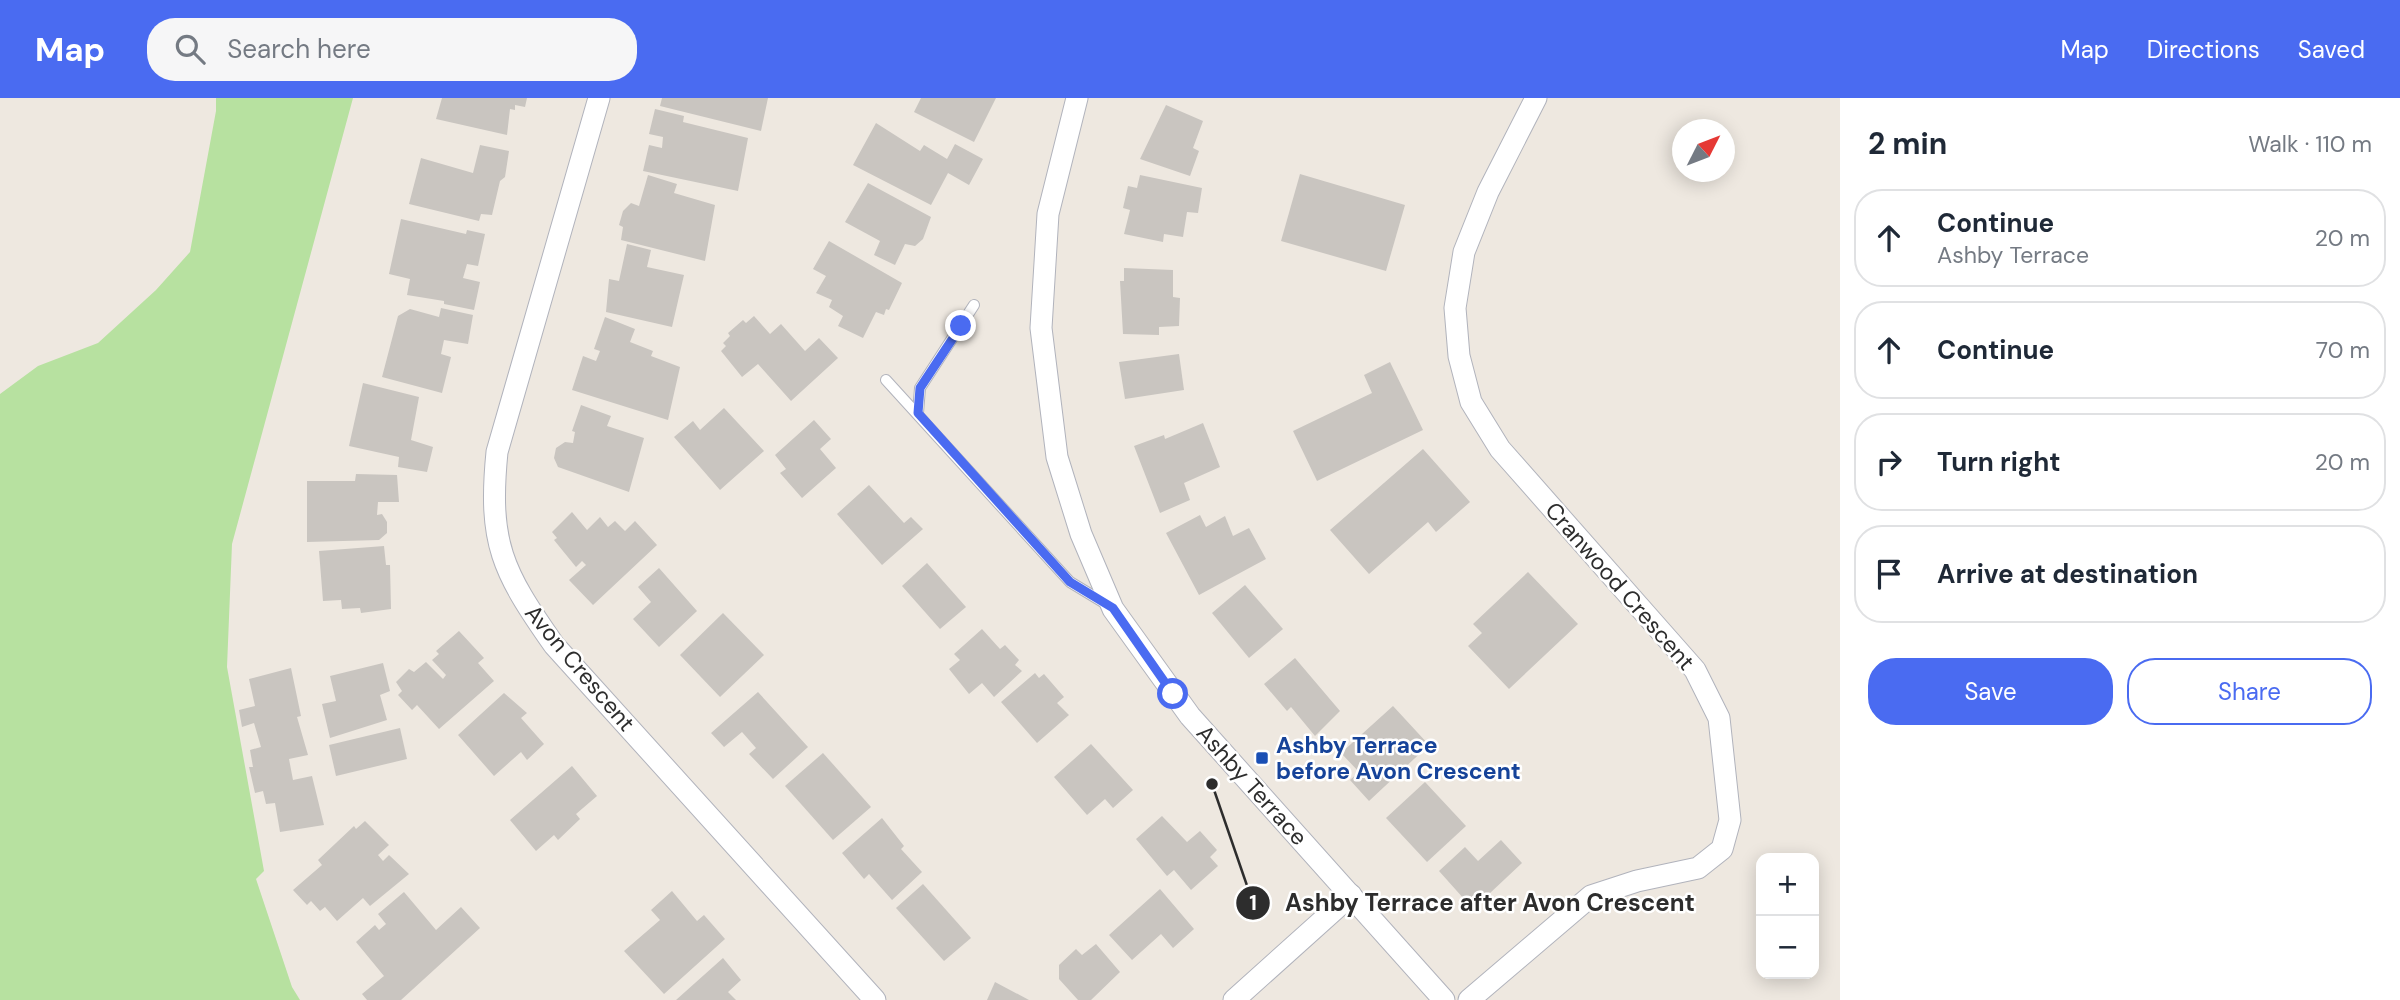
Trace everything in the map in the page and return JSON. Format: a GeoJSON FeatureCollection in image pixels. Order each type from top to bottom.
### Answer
{"type":"FeatureCollection","features":[{"type":"Feature","properties":{"kind":"street","name":"Avon Crescent"},"geometry":{"type":"LineString","coordinates":[[599,98],[497,452],[492,500],[499,552],[521,598],[554,645],[874,1000]]}},
{"type":"Feature","properties":{"kind":"street","name":"Ashby Terrace"},"geometry":{"type":"LineString","coordinates":[[1077,98],[1048,214],[1041,328],[1057,457],[1081,534],[1113,608],[1190,716],[1444,1000]]}},
{"type":"Feature","properties":{"kind":"street","name":"Cranwood Crescent"},"geometry":{"type":"LineString","coordinates":[[1469,1000],[1591,896],[1637,881],[1698,868],[1722,849],[1730,820],[1719,718],[1695,670],[1500,449],[1471,402],[1459,356],[1455,308],[1464,252],[1488,192],[1536,98]]}},
{"type":"Feature","properties":{"kind":"street"},"geometry":{"type":"LineString","coordinates":[[1234,1000],[1351,895]]}},
{"type":"Feature","properties":{"kind":"lane"},"geometry":{"type":"LineString","coordinates":[[918,413],[920,388],[974,304]]}},
{"type":"Feature","properties":{"kind":"lane"},"geometry":{"type":"LineString","coordinates":[[886,380],[1070,582],[1113,608]]}},
{"type":"Feature","properties":{"kind":"green space"},"geometry":{"type":"Polygon","coordinates":[[[216,98],[353,98],[232,544],[227,667],[264,871],[256,879],[292,987],[300,1000],[0,1000],[0,394],[38,366],[98,343],[156,290],[190,252],[216,111],[216,98]]]}},
{"type":"Feature","properties":{"kind":"building"},"geometry":{"type":"Polygon","coordinates":[[[442,98],[527,98],[525,107],[515,105],[515,110],[510,109],[507,135],[436,119],[442,98]]]}},
{"type":"Feature","properties":{"kind":"building"},"geometry":{"type":"Polygon","coordinates":[[[662,98],[768,98],[761,131],[660,106],[662,98]]]}},
{"type":"Feature","properties":{"kind":"building"},"geometry":{"type":"Polygon","coordinates":[[[921,98],[996,98],[974,142],[914,112],[921,98]]]}},
{"type":"Feature","properties":{"kind":"building"},"geometry":{"type":"Polygon","coordinates":[[[1166,105],[1203,121],[1193,148],[1199,151],[1190,176],[1140,159],[1166,105]]]}},
{"type":"Feature","properties":{"kind":"building"},"geometry":{"type":"Polygon","coordinates":[[[655,109],[684,116],[683,122],[748,138],[738,191],[643,171],[649,145],[662,148],[663,137],[649,134],[655,109]]]}},
{"type":"Feature","properties":{"kind":"building"},"geometry":{"type":"Polygon","coordinates":[[[876,123],[920,151],[924,145],[947,159],[955,144],[983,159],[969,185],[948,173],[931,205],[853,165],[876,123]]]}},
{"type":"Feature","properties":{"kind":"building"},"geometry":{"type":"Polygon","coordinates":[[[480,145],[509,151],[505,177],[500,181],[492,215],[481,214],[479,221],[409,204],[421,158],[473,173],[480,145]]]}},
{"type":"Feature","properties":{"kind":"building"},"geometry":{"type":"Polygon","coordinates":[[[1300,174],[1405,205],[1386,271],[1281,241],[1300,174]]]}},
{"type":"Feature","properties":{"kind":"building"},"geometry":{"type":"Polygon","coordinates":[[[648,175],[677,184],[674,193],[715,205],[705,261],[621,240],[623,227],[619,225],[623,211],[631,203],[639,206],[648,175]]]}},
{"type":"Feature","properties":{"kind":"building"},"geometry":{"type":"Polygon","coordinates":[[[1140,175],[1202,188],[1198,213],[1187,212],[1183,237],[1164,234],[1163,242],[1124,234],[1130,210],[1123,208],[1128,186],[1137,188],[1140,175]]]}},
{"type":"Feature","properties":{"kind":"building"},"geometry":{"type":"Polygon","coordinates":[[[868,183],[931,217],[923,239],[915,246],[905,244],[895,265],[874,255],[880,241],[845,222],[868,183]]]}},
{"type":"Feature","properties":{"kind":"building"},"geometry":{"type":"Polygon","coordinates":[[[401,219],[466,234],[467,230],[485,234],[478,266],[467,264],[463,278],[480,282],[474,310],[444,304],[444,301],[407,295],[410,279],[389,274],[401,219]]]}},
{"type":"Feature","properties":{"kind":"building"},"geometry":{"type":"Polygon","coordinates":[[[829,241],[902,283],[889,310],[886,309],[884,315],[876,312],[863,338],[838,326],[843,316],[829,307],[832,300],[816,293],[826,276],[813,269],[829,241]]]}},
{"type":"Feature","properties":{"kind":"building"},"geometry":{"type":"Polygon","coordinates":[[[627,244],[651,250],[647,267],[684,275],[672,327],[606,312],[609,279],[619,281],[627,244]]]}},
{"type":"Feature","properties":{"kind":"building"},"geometry":{"type":"Polygon","coordinates":[[[1124,268],[1173,270],[1173,297],[1180,298],[1179,326],[1159,327],[1159,335],[1123,334],[1120,281],[1124,281],[1124,268]]]}},
{"type":"Feature","properties":{"kind":"building"},"geometry":{"type":"Polygon","coordinates":[[[441,308],[473,315],[468,344],[444,340],[441,354],[451,357],[442,393],[382,377],[398,316],[410,309],[439,317],[441,308]]]}},
{"type":"Feature","properties":{"kind":"building"},"geometry":{"type":"Polygon","coordinates":[[[754,316],[770,334],[781,324],[805,351],[819,338],[838,358],[791,401],[758,364],[742,377],[721,351],[726,346],[723,343],[730,336],[728,333],[743,320],[746,323],[754,316]]]}},
{"type":"Feature","properties":{"kind":"building"},"geometry":{"type":"Polygon","coordinates":[[[605,317],[635,329],[630,342],[653,351],[651,356],[680,367],[668,420],[572,390],[583,356],[596,361],[600,351],[594,349],[605,317]]]}},
{"type":"Feature","properties":{"kind":"building"},"geometry":{"type":"Polygon","coordinates":[[[1179,354],[1184,390],[1125,399],[1119,362],[1179,354]]]}},
{"type":"Feature","properties":{"kind":"building"},"geometry":{"type":"Polygon","coordinates":[[[1390,362],[1423,430],[1317,481],[1293,431],[1372,393],[1364,375],[1390,362]]]}},
{"type":"Feature","properties":{"kind":"building"},"geometry":{"type":"Polygon","coordinates":[[[363,383],[419,397],[411,440],[433,447],[427,472],[398,467],[399,457],[349,446],[363,383]]]}},
{"type":"Feature","properties":{"kind":"building"},"geometry":{"type":"Polygon","coordinates":[[[581,405],[611,416],[607,426],[644,438],[629,492],[558,467],[554,458],[556,448],[565,442],[573,443],[575,432],[572,431],[581,405]]]}},
{"type":"Feature","properties":{"kind":"building"},"geometry":{"type":"Polygon","coordinates":[[[724,408],[764,451],[720,490],[674,437],[693,421],[700,430],[724,408]]]}},
{"type":"Feature","properties":{"kind":"building"},"geometry":{"type":"Polygon","coordinates":[[[814,420],[831,439],[820,449],[836,468],[802,498],[780,473],[786,469],[775,455],[814,420]]]}},
{"type":"Feature","properties":{"kind":"building"},"geometry":{"type":"Polygon","coordinates":[[[1203,423],[1220,467],[1184,483],[1190,500],[1160,513],[1134,446],[1164,435],[1165,439],[1203,423]]]}},
{"type":"Feature","properties":{"kind":"building"},"geometry":{"type":"Polygon","coordinates":[[[1423,449],[1470,502],[1436,532],[1428,522],[1369,574],[1330,530],[1423,449]]]}},
{"type":"Feature","properties":{"kind":"building"},"geometry":{"type":"Polygon","coordinates":[[[356,474],[397,475],[399,502],[378,502],[377,515],[382,514],[387,522],[387,533],[379,540],[307,542],[307,481],[355,481],[356,474]]]}},
{"type":"Feature","properties":{"kind":"building"},"geometry":{"type":"Polygon","coordinates":[[[869,485],[904,523],[911,517],[923,529],[882,565],[837,514],[869,485]]]}},
{"type":"Feature","properties":{"kind":"building"},"geometry":{"type":"Polygon","coordinates":[[[572,512],[587,530],[600,517],[608,527],[615,521],[625,531],[635,521],[657,545],[593,605],[569,580],[586,565],[582,561],[576,567],[554,540],[557,538],[552,532],[572,512]]]}},
{"type":"Feature","properties":{"kind":"building"},"geometry":{"type":"Polygon","coordinates":[[[1200,515],[1206,527],[1225,516],[1233,536],[1249,528],[1266,559],[1199,595],[1166,533],[1200,515]]]}},
{"type":"Feature","properties":{"kind":"building"},"geometry":{"type":"Polygon","coordinates":[[[384,546],[386,565],[390,565],[391,609],[361,613],[360,608],[342,609],[341,600],[323,601],[319,551],[384,546]]]}},
{"type":"Feature","properties":{"kind":"building"},"geometry":{"type":"Polygon","coordinates":[[[927,563],[966,607],[940,629],[902,586],[927,563]]]}},
{"type":"Feature","properties":{"kind":"building"},"geometry":{"type":"Polygon","coordinates":[[[659,568],[697,611],[659,647],[633,619],[651,602],[638,587],[659,568]]]}},
{"type":"Feature","properties":{"kind":"building"},"geometry":{"type":"Polygon","coordinates":[[[1528,572],[1578,624],[1509,689],[1468,646],[1482,633],[1473,624],[1528,572]]]}},
{"type":"Feature","properties":{"kind":"building"},"geometry":{"type":"Polygon","coordinates":[[[1245,585],[1283,629],[1249,658],[1212,613],[1245,585]]]}},
{"type":"Feature","properties":{"kind":"building"},"geometry":{"type":"Polygon","coordinates":[[[723,613],[764,655],[720,697],[680,655],[723,613]]]}},
{"type":"Feature","properties":{"kind":"building"},"geometry":{"type":"Polygon","coordinates":[[[982,629],[1000,649],[1005,645],[1019,660],[1015,665],[1022,671],[994,697],[982,683],[969,694],[949,669],[960,660],[954,654],[982,629]]]}},
{"type":"Feature","properties":{"kind":"building"},"geometry":{"type":"Polygon","coordinates":[[[459,631],[484,658],[478,663],[494,681],[439,729],[417,705],[412,710],[398,695],[402,691],[396,682],[409,669],[414,672],[426,662],[443,679],[446,675],[432,660],[439,654],[436,651],[459,631]]]}},
{"type":"Feature","properties":{"kind":"building"},"geometry":{"type":"Polygon","coordinates":[[[1295,658],[1340,711],[1315,736],[1291,707],[1287,711],[1264,684],[1295,658]]]}},
{"type":"Feature","properties":{"kind":"building"},"geometry":{"type":"Polygon","coordinates":[[[383,663],[390,691],[380,695],[387,720],[330,738],[322,704],[336,701],[330,676],[383,663]]]}},
{"type":"Feature","properties":{"kind":"building"},"geometry":{"type":"Polygon","coordinates":[[[291,668],[301,716],[297,717],[308,755],[289,759],[293,780],[312,776],[324,825],[280,832],[275,803],[266,804],[263,791],[255,793],[249,767],[253,767],[250,750],[261,747],[254,723],[242,727],[239,710],[255,706],[249,679],[291,668]]]}},
{"type":"Feature","properties":{"kind":"building"},"geometry":{"type":"Polygon","coordinates":[[[1035,673],[1039,678],[1044,674],[1064,697],[1057,703],[1069,715],[1037,743],[1001,702],[1035,673]]]}},
{"type":"Feature","properties":{"kind":"building"},"geometry":{"type":"Polygon","coordinates":[[[758,692],[808,747],[773,779],[749,754],[756,748],[742,732],[724,747],[711,733],[758,692]]]}},
{"type":"Feature","properties":{"kind":"building"},"geometry":{"type":"Polygon","coordinates":[[[504,693],[527,713],[521,718],[544,744],[527,760],[521,752],[494,776],[458,735],[504,693]]]}},
{"type":"Feature","properties":{"kind":"building"},"geometry":{"type":"Polygon","coordinates":[[[1393,706],[1429,745],[1369,801],[1350,780],[1359,772],[1341,753],[1393,706]]]}},
{"type":"Feature","properties":{"kind":"building"},"geometry":{"type":"Polygon","coordinates":[[[400,728],[407,759],[336,776],[329,745],[400,728]]]}},
{"type":"Feature","properties":{"kind":"building"},"geometry":{"type":"Polygon","coordinates":[[[1091,744],[1133,790],[1113,808],[1105,799],[1087,815],[1054,777],[1091,744]]]}},
{"type":"Feature","properties":{"kind":"building"},"geometry":{"type":"Polygon","coordinates":[[[823,753],[871,807],[833,840],[785,786],[823,753]]]}},
{"type":"Feature","properties":{"kind":"building"},"geometry":{"type":"Polygon","coordinates":[[[572,766],[597,796],[576,814],[580,819],[558,840],[554,835],[536,851],[510,820],[572,766]]]}},
{"type":"Feature","properties":{"kind":"building"},"geometry":{"type":"Polygon","coordinates":[[[1425,782],[1466,826],[1427,862],[1386,818],[1425,782]]]}},
{"type":"Feature","properties":{"kind":"building"},"geometry":{"type":"Polygon","coordinates":[[[1162,816],[1187,842],[1200,831],[1217,850],[1210,857],[1218,866],[1191,890],[1174,870],[1167,876],[1136,839],[1162,816]]]}},
{"type":"Feature","properties":{"kind":"building"},"geometry":{"type":"Polygon","coordinates":[[[882,818],[904,846],[901,849],[922,872],[892,900],[869,874],[864,879],[842,853],[882,818]]]}},
{"type":"Feature","properties":{"kind":"building"},"geometry":{"type":"Polygon","coordinates":[[[365,821],[389,845],[378,855],[383,861],[389,855],[409,874],[370,906],[363,898],[337,921],[325,907],[320,911],[311,901],[307,905],[293,890],[322,865],[318,860],[354,826],[356,829],[365,821]]]}},
{"type":"Feature","properties":{"kind":"building"},"geometry":{"type":"Polygon","coordinates":[[[1501,840],[1522,863],[1473,909],[1439,871],[1465,847],[1478,861],[1501,840]]]}},
{"type":"Feature","properties":{"kind":"building"},"geometry":{"type":"Polygon","coordinates":[[[923,884],[971,938],[944,961],[896,908],[923,884]]]}},
{"type":"Feature","properties":{"kind":"building"},"geometry":{"type":"Polygon","coordinates":[[[1160,889],[1194,929],[1173,948],[1161,934],[1132,960],[1109,935],[1160,889]]]}},
{"type":"Feature","properties":{"kind":"building"},"geometry":{"type":"Polygon","coordinates":[[[672,891],[697,921],[704,915],[725,939],[664,994],[624,951],[660,920],[651,910],[672,891]]]}},
{"type":"Feature","properties":{"kind":"building"},"geometry":{"type":"Polygon","coordinates":[[[404,892],[436,930],[461,907],[480,928],[401,1000],[367,1000],[362,994],[384,976],[356,942],[375,925],[379,930],[386,924],[378,914],[404,892]]]}},
{"type":"Feature","properties":{"kind":"building"},"geometry":{"type":"Polygon","coordinates":[[[1096,944],[1120,972],[1091,1000],[1078,1000],[1059,979],[1059,965],[1076,949],[1082,955],[1096,944]]]}},
{"type":"Feature","properties":{"kind":"building"},"geometry":{"type":"Polygon","coordinates":[[[723,958],[741,980],[728,992],[736,1000],[676,1000],[723,958]]]}},
{"type":"Feature","properties":{"kind":"building"},"geometry":{"type":"Polygon","coordinates":[[[995,982],[1029,1000],[987,1000],[995,982]]]}},
{"type":"Feature","properties":{"kind":"place","name":"Ashby Terrace before Avon Crescent"},"geometry":{"type":"Point","coordinates":[1262,758]}},
{"type":"Feature","properties":{"kind":"place","name":"Ashby Terrace after Avon Crescent"},"geometry":{"type":"Point","coordinates":[1212,784]}},
{"type":"Feature","properties":{"kind":"route"},"geometry":{"type":"LineString","coordinates":[[961,326],[920,388],[918,413],[1070,582],[1113,608],[1173,694]]}}]}
